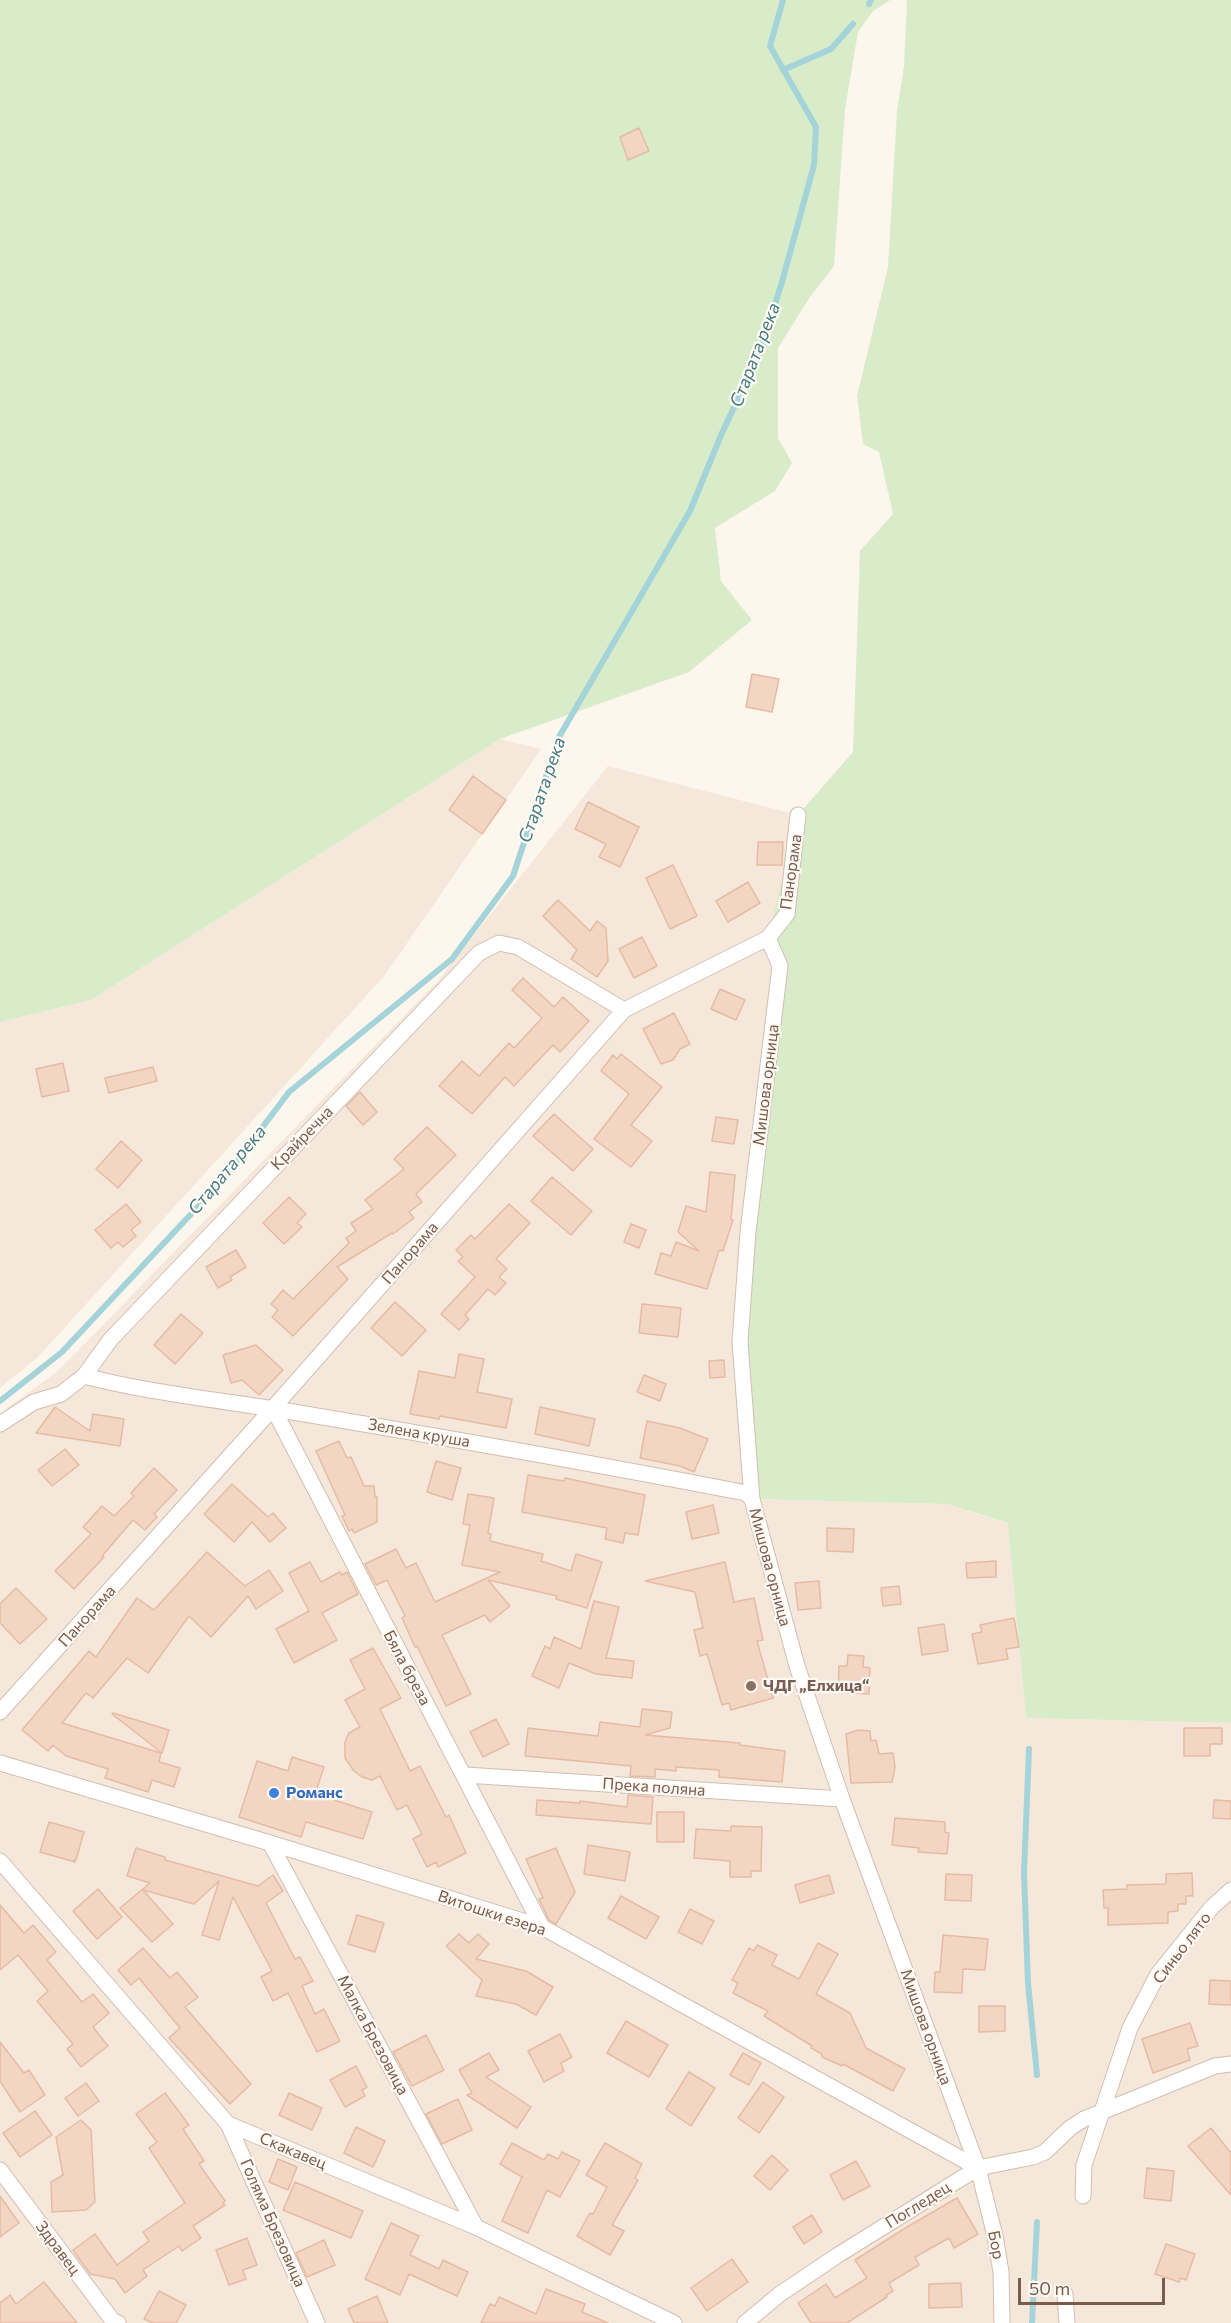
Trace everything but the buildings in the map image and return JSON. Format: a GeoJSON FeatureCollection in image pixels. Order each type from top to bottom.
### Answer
{"type":"FeatureCollection","features":[{"type":"Feature","properties":{"kind":"street","name":"Панорама"},"geometry":{"type":"LineString","coordinates":[[0,1712],[273,1408],[624,1010],[768,938],[787,914],[798,815]]}},
{"type":"Feature","properties":{"kind":"street","name":"Мишова орница"},"geometry":{"type":"LineString","coordinates":[[768,938],[780,966],[748,1232],[740,1342],[752,1499],[797,1666],[842,1799],[978,2168]]}},
{"type":"Feature","properties":{"kind":"street","name":"Крайречна"},"geometry":{"type":"LineString","coordinates":[[0,1424],[34,1402],[61,1394],[84,1376],[111,1339],[479,953],[499,944],[518,947],[624,1010]]}},
{"type":"Feature","properties":{"kind":"street","name":"Зелена круша"},"geometry":{"type":"LineString","coordinates":[[84,1376],[111,1383],[273,1408],[593,1463],[746,1493],[752,1499]]}},
{"type":"Feature","properties":{"kind":"street","name":"Бяла бреза"},"geometry":{"type":"LineString","coordinates":[[273,1408],[542,1927]]}},
{"type":"Feature","properties":{"kind":"street","name":"Витошки езера"},"geometry":{"type":"LineString","coordinates":[[0,1763],[542,1927],[978,2168]]}},
{"type":"Feature","properties":{"kind":"street","name":"Прека поляна"},"geometry":{"type":"LineString","coordinates":[[465,1775],[842,1799]]}},
{"type":"Feature","properties":{"kind":"street","name":"Малка Брезовица"},"geometry":{"type":"LineString","coordinates":[[270,1843],[476,2227]]}},
{"type":"Feature","properties":{"kind":"street","name":"Скакавец"},"geometry":{"type":"LineString","coordinates":[[0,1861],[228,2124],[476,2227],[674,2323]]}},
{"type":"Feature","properties":{"kind":"street","name":"Синьо лято"},"geometry":{"type":"LineString","coordinates":[[1083,2196],[1084,2165],[1130,2028],[1158,1974],[1212,1907],[1231,1890]]}},
{"type":"Feature","properties":{"kind":"street","name":"Погледец"},"geometry":{"type":"LineString","coordinates":[[745,2323],[780,2294],[838,2255],[978,2168],[1033,2157],[1045,2152],[1070,2128],[1102,2112],[1215,2066],[1231,2064]]}},
{"type":"Feature","properties":{"kind":"street","name":"Голяма Брезовица"},"geometry":{"type":"LineString","coordinates":[[228,2124],[317,2323]]}},
{"type":"Feature","properties":{"kind":"street","name":"Бор"},"geometry":{"type":"LineString","coordinates":[[978,2168],[995,2236],[1001,2272],[1002,2323]]}},
{"type":"Feature","properties":{"kind":"street","name":"Здравец"},"geometry":{"type":"LineString","coordinates":[[0,2170],[115,2322]]}},
{"type":"Feature","properties":{"kind":"street"},"geometry":{"type":"LineString","coordinates":[[1065,2294],[1067,2323]]}},
{"type":"Feature","properties":{"kind":"shaded area"},"geometry":{"type":"Polygon","coordinates":[[[500,739],[541,749],[385,975],[38,1357],[0,1388],[0,1022],[91,1000],[500,739]]]}},
{"type":"Feature","properties":{"kind":"shaded area"},"geometry":{"type":"Polygon","coordinates":[[[608,766],[798,815],[780,966],[753,1499],[947,1504],[1009,1524],[1026,1718],[1231,1723],[1231,2323],[0,2323],[0,1413],[58,1371],[437,982],[608,766]]]}},
{"type":"Feature","properties":{"kind":"green space"},"geometry":{"type":"Polygon","coordinates":[[[0,0],[890,0],[873,11],[858,32],[845,109],[834,266],[810,297],[778,348],[778,438],[792,463],[775,491],[715,528],[721,581],[752,620],[689,672],[500,739],[91,1000],[0,1022],[0,0]]]}},
{"type":"Feature","properties":{"kind":"green space"},"geometry":{"type":"Polygon","coordinates":[[[907,0],[1231,0],[1231,1723],[1026,1718],[1008,1523],[947,1504],[752,1499],[740,1342],[780,967],[768,938],[798,815],[853,752],[860,551],[893,514],[879,452],[863,444],[857,396],[888,267],[897,111],[904,66],[907,0]]]}},
{"type":"Feature","properties":{"kind":"waterway","name":"Старата река"},"geometry":{"type":"LineString","coordinates":[[0,1401],[62,1352],[222,1181],[289,1092],[452,959],[513,876],[559,737],[690,511],[722,433],[760,352],[782,282],[814,165],[816,127],[770,46],[783,0]]}},
{"type":"Feature","properties":{"kind":"waterway"},"geometry":{"type":"LineString","coordinates":[[869,4],[871,0]]}},
{"type":"Feature","properties":{"kind":"waterway"},"geometry":{"type":"LineString","coordinates":[[783,70],[831,49],[853,24]]}},
{"type":"Feature","properties":{"kind":"waterway"},"geometry":{"type":"LineString","coordinates":[[1029,1749],[1024,1873],[1028,1983],[1037,2075]]}},
{"type":"Feature","properties":{"kind":"waterway"},"geometry":{"type":"LineString","coordinates":[[1032,2323],[1037,2222]]}},
{"type":"Feature","properties":{"kind":"place","name":"ЧДГ „Елхица“"},"geometry":{"type":"Point","coordinates":[751,1686]}},
{"type":"Feature","properties":{"kind":"place","name":"Романс"},"geometry":{"type":"Point","coordinates":[274,1793]}}]}
